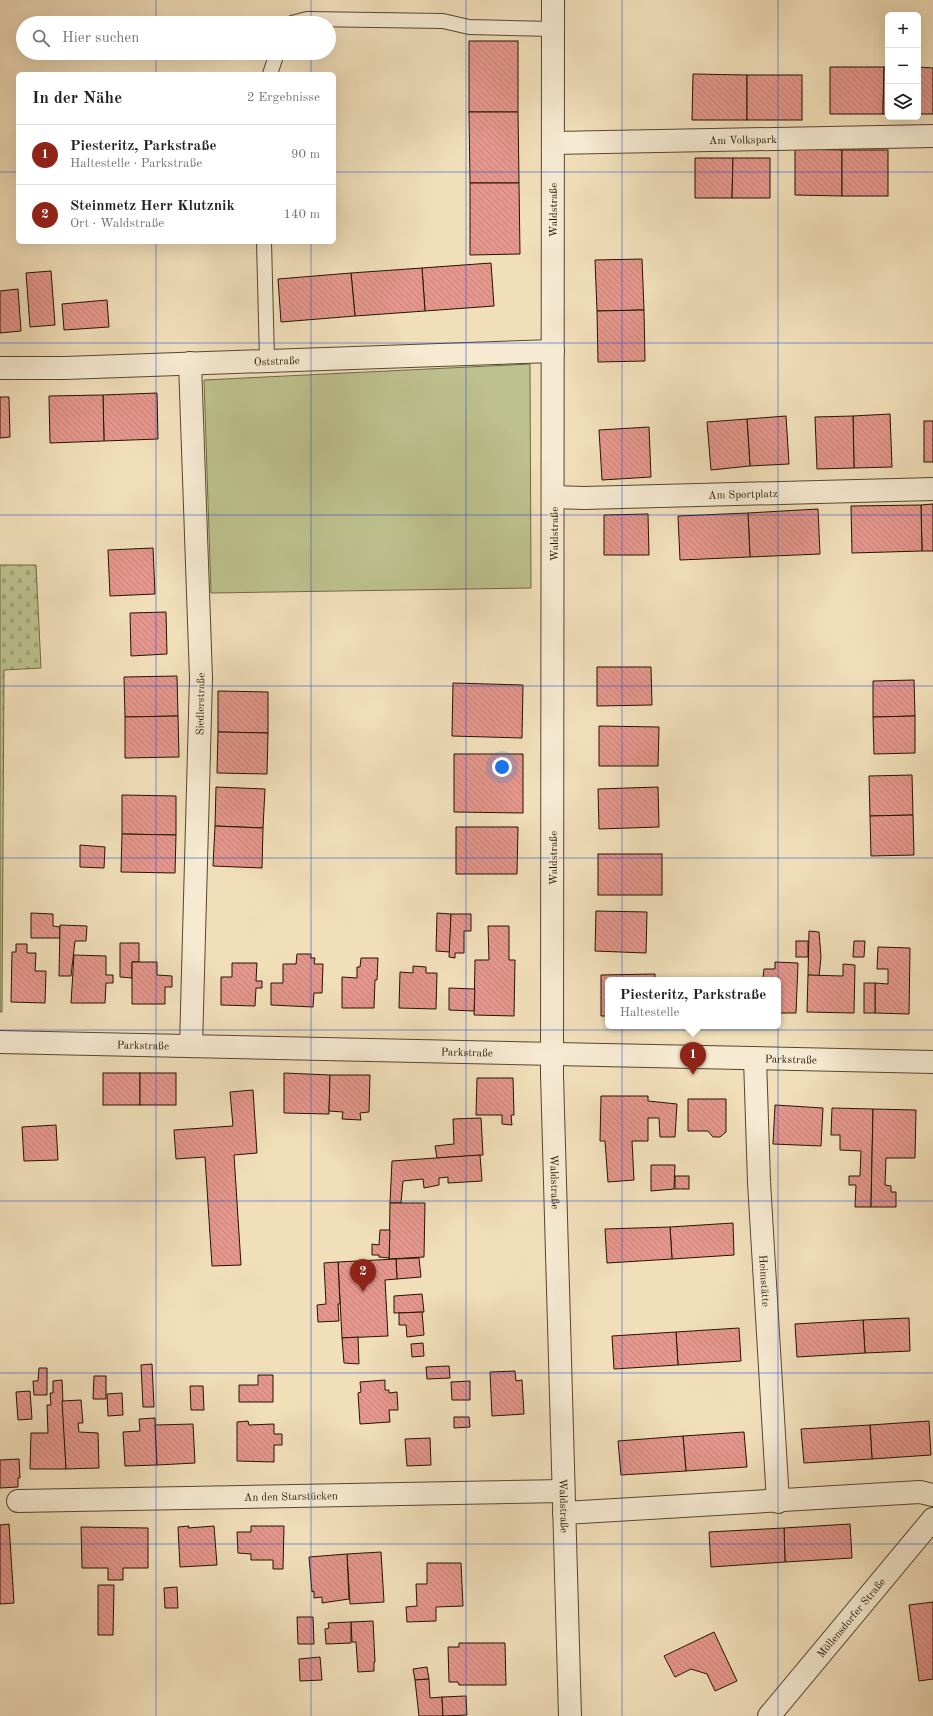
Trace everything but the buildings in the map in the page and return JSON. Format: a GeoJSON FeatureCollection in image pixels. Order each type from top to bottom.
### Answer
{"type":"FeatureCollection","features":[{"type":"Feature","properties":{"kind":"street","name":"Waldstraße"},"geometry":{"type":"LineString","coordinates":[[553,0],[553,1054],[555,1213],[570,1716]]}},
{"type":"Feature","properties":{"kind":"street","name":"Am Volkspark"},"geometry":{"type":"LineString","coordinates":[[553,144],[933,136]]}},
{"type":"Feature","properties":{"kind":"street","name":"Oststraße"},"geometry":{"type":"LineString","coordinates":[[0,368],[65,368],[553,351]]}},
{"type":"Feature","properties":{"kind":"street","name":"Siedlerstraße"},"geometry":{"type":"LineString","coordinates":[[190,363],[201,678],[191,1046]]}},
{"type":"Feature","properties":{"kind":"street","name":"Am Sportplatz"},"geometry":{"type":"LineString","coordinates":[[554,497],[584,498],[933,489]]}},
{"type":"Feature","properties":{"kind":"street","name":"Parkstraße"},"geometry":{"type":"LineString","coordinates":[[0,1042],[933,1062]]}},
{"type":"Feature","properties":{"kind":"street","name":"Heimstätte"},"geometry":{"type":"LineString","coordinates":[[755,1059],[759,1182],[778,1502]]}},
{"type":"Feature","properties":{"kind":"street","name":"An den Starstücken"},"geometry":{"type":"LineString","coordinates":[[18,1501],[563,1491]]}},
{"type":"Feature","properties":{"kind":"street"},"geometry":{"type":"LineString","coordinates":[[564,1513],[778,1502],[920,1492],[933,1495]]}},
{"type":"Feature","properties":{"kind":"street","name":"Möllensdorfer Straße"},"geometry":{"type":"LineString","coordinates":[[769,1716],[933,1519]]}},
{"type":"Feature","properties":{"kind":"lane"},"geometry":{"type":"LineString","coordinates":[[336,19],[435,21],[469,27],[553,29]]}},
{"type":"Feature","properties":{"kind":"lane"},"geometry":{"type":"LineString","coordinates":[[271,72],[274,60]]}},
{"type":"Feature","properties":{"kind":"lane"},"geometry":{"type":"LineString","coordinates":[[264,244],[267,360]]}},
{"type":"Feature","properties":{"kind":"green space"},"geometry":{"type":"Polygon","coordinates":[[[530,364],[531,588],[211,593],[204,380],[530,364]]]}},
{"type":"Feature","properties":{"kind":"green space"},"geometry":{"type":"Polygon","coordinates":[[[0,565],[36,565],[41,668],[4,670],[2,1012],[0,1012],[0,565]]]}},
{"type":"Feature","properties":{"kind":"place","name":"Piesteritz, Parkstraße"},"geometry":{"type":"Point","coordinates":[693,1075]}},
{"type":"Feature","properties":{"kind":"place","name":"Steinmetz Herr Klutznik"},"geometry":{"type":"Point","coordinates":[363,1292]}}]}
